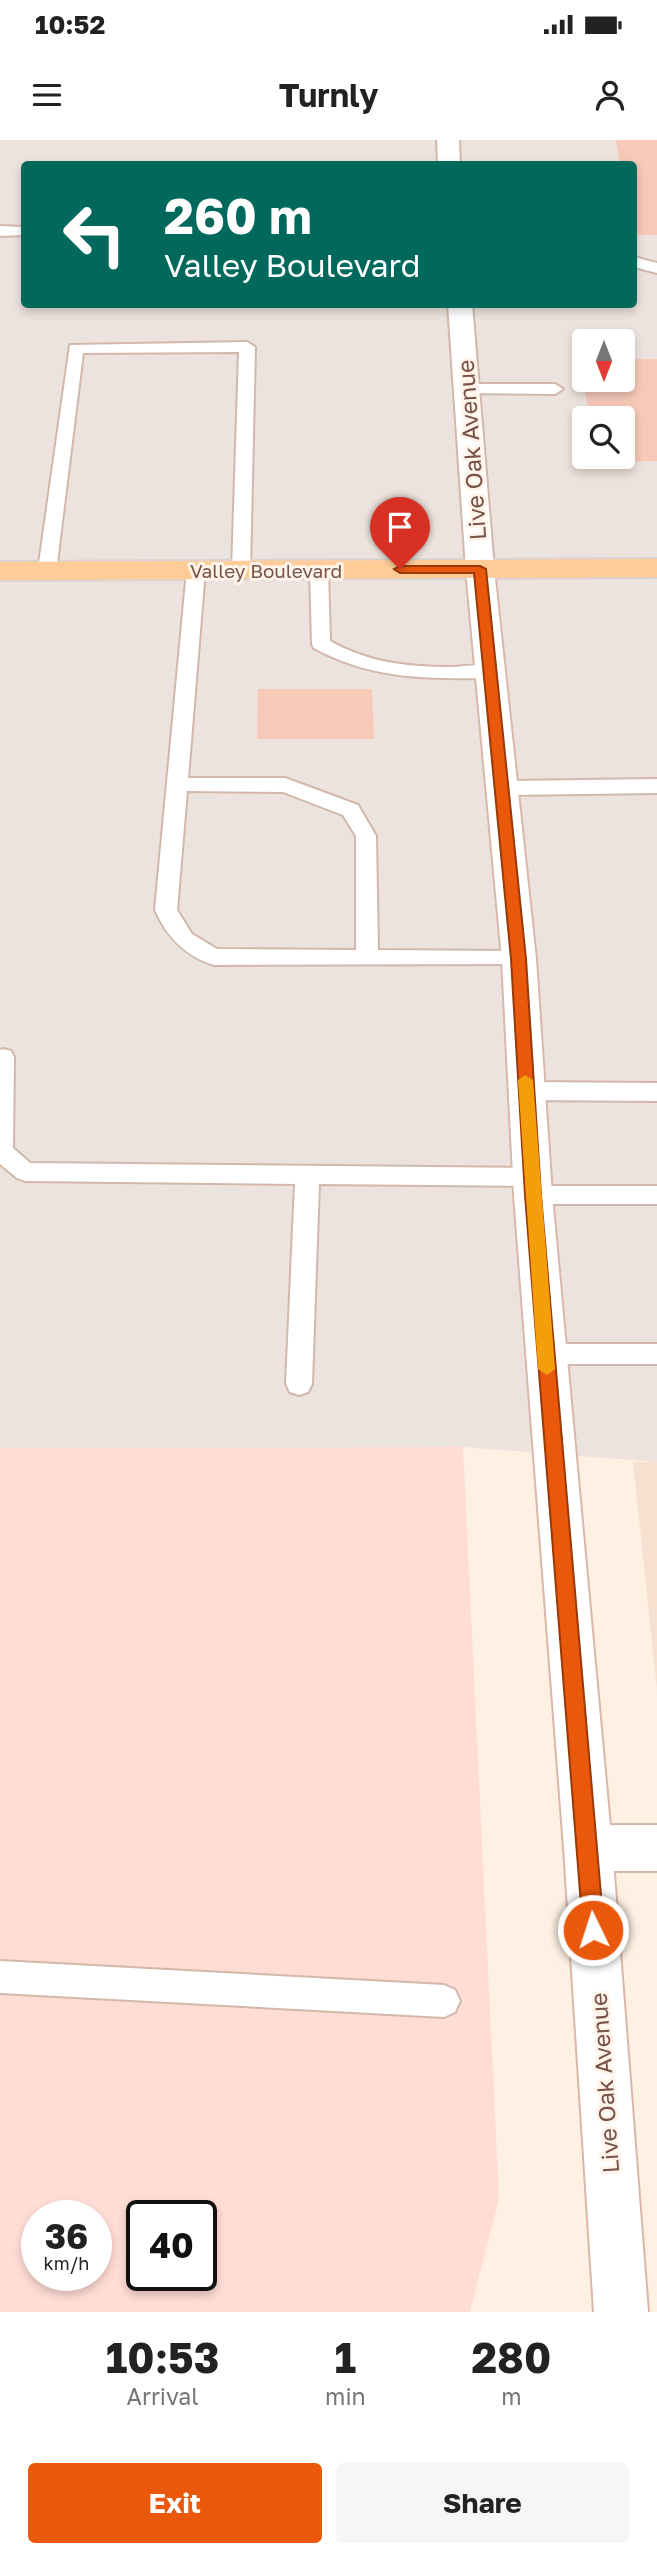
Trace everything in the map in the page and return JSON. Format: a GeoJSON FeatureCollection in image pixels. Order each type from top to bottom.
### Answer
{"type":"FeatureCollection","features":[{"type":"Feature","properties":{"kind":"main road","name":"Valley Boulevard"},"geometry":{"type":"LineString","coordinates":[[0,571],[657,568]]}},
{"type":"Feature","properties":{"kind":"street"},"geometry":{"type":"LineString","coordinates":[[448,140],[449,161]]}},
{"type":"Feature","properties":{"kind":"street","name":"Live Oak Avenue"},"geometry":{"type":"LineString","coordinates":[[460,308],[489,672],[519,959],[532,1186],[587,1848],[621,2312]]}},
{"type":"Feature","properties":{"kind":"street"},"geometry":{"type":"LineString","coordinates":[[587,1848],[657,1848]]}},
{"type":"Feature","properties":{"kind":"lane"},"geometry":{"type":"LineString","coordinates":[[0,231],[21,231]]}},
{"type":"Feature","properties":{"kind":"lane"},"geometry":{"type":"LineString","coordinates":[[637,263],[657,268]]}},
{"type":"Feature","properties":{"kind":"lane"},"geometry":{"type":"LineString","coordinates":[[47,570],[76,348],[247,347],[241,570]]}},
{"type":"Feature","properties":{"kind":"lane"},"geometry":{"type":"LineString","coordinates":[[466,389],[555,389]]}},
{"type":"Feature","properties":{"kind":"lane"},"geometry":{"type":"LineString","coordinates":[[196,570],[166,910],[174,928],[191,948],[214,957],[519,959]]}},
{"type":"Feature","properties":{"kind":"lane"},"geometry":{"type":"LineString","coordinates":[[319,570],[321,644],[338,655],[373,668],[408,672],[489,672]]}},
{"type":"Feature","properties":{"kind":"lane"},"geometry":{"type":"LineString","coordinates":[[177,784],[285,785],[351,810],[366,836],[367,958]]}},
{"type":"Feature","properties":{"kind":"lane"},"geometry":{"type":"LineString","coordinates":[[502,788],[657,786]]}},
{"type":"Feature","properties":{"kind":"lane"},"geometry":{"type":"LineString","coordinates":[[3,1057],[1,1151],[25,1172],[307,1174],[657,1195]]}},
{"type":"Feature","properties":{"kind":"lane"},"geometry":{"type":"LineString","coordinates":[[526,1091],[657,1093]]}},
{"type":"Feature","properties":{"kind":"lane"},"geometry":{"type":"LineString","coordinates":[[299,1384],[307,1174]]}},
{"type":"Feature","properties":{"kind":"lane"},"geometry":{"type":"LineString","coordinates":[[545,1354],[657,1354]]}},
{"type":"Feature","properties":{"kind":"lane"},"geometry":{"type":"LineString","coordinates":[[0,1977],[444,2001]]}},
{"type":"Feature","properties":{"kind":"shaded area"},"geometry":{"type":"Polygon","coordinates":[[[0,140],[657,140],[657,1462],[463,1447],[0,1448],[0,140]]]}},
{"type":"Feature","properties":{"kind":"shaded area"},"geometry":{"type":"Polygon","coordinates":[[[463,1447],[499,2198],[470,2312],[0,2312],[0,1448],[463,1447]]]}},
{"type":"Feature","properties":{"kind":"shaded area"},"geometry":{"type":"Polygon","coordinates":[[[633,1462],[657,1462],[657,1689],[633,1462]]]}},
{"type":"Feature","properties":{"kind":"building"},"geometry":{"type":"Polygon","coordinates":[[[616,140],[657,140],[657,235],[637,235],[637,161],[620,161],[616,140]]]}},
{"type":"Feature","properties":{"kind":"building"},"geometry":{"type":"Polygon","coordinates":[[[635,359],[657,359],[657,461],[635,461],[635,406],[588,406],[585,392],[635,392],[635,359]]]}},
{"type":"Feature","properties":{"kind":"building"},"geometry":{"type":"Polygon","coordinates":[[[258,689],[372,689],[374,739],[257,739],[258,689]]]}},
{"type":"Feature","properties":{"kind":"slow traffic"},"geometry":{"type":"LineString","coordinates":[[525,1080],[547,1369]]}},
{"type":"Feature","properties":{"kind":"route"},"geometry":{"type":"LineString","coordinates":[[400,569],[480,569],[519,959],[545,1354],[593,1930]]}}]}
